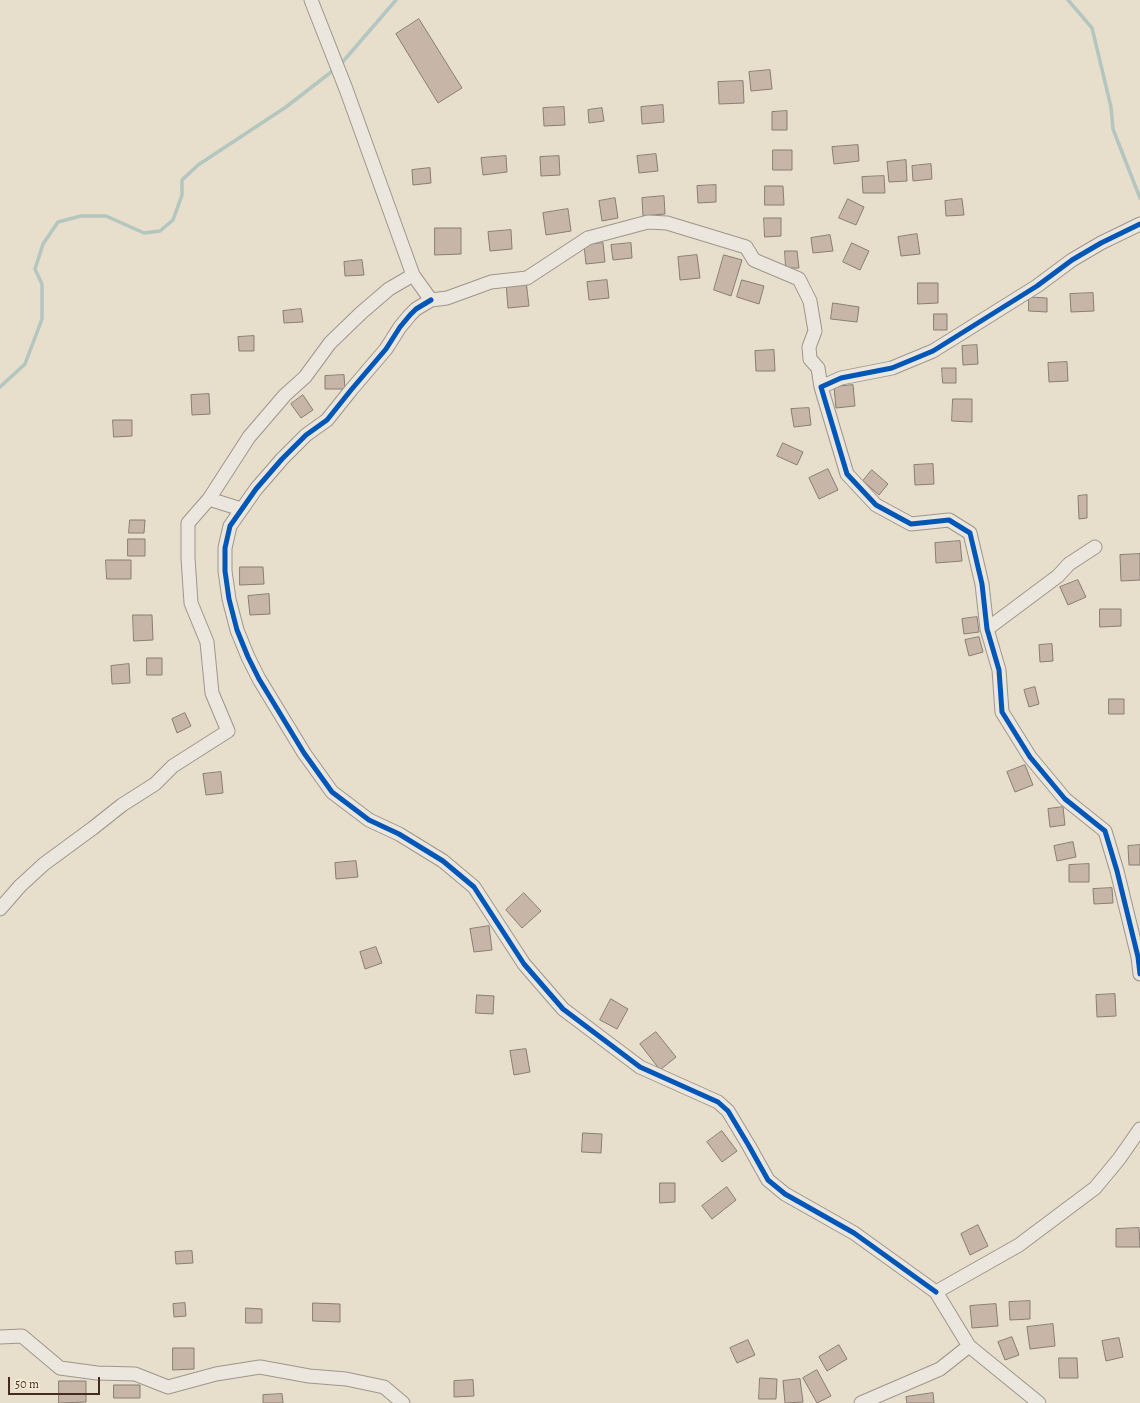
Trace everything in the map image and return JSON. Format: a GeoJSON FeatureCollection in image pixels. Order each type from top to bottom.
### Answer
{"type":"FeatureCollection","features":[{"type":"Feature","properties":{"kind":"street"},"geometry":{"type":"LineString","coordinates":[[311,0],[341,75],[413,275],[431,300]]}},
{"type":"Feature","properties":{"kind":"street"},"geometry":{"type":"LineString","coordinates":[[1039,1403],[969,1346],[936,1292],[854,1233],[785,1194],[768,1180],[728,1111],[718,1102],[640,1067],[563,1009],[524,964],[474,887],[443,861],[399,834],[369,820],[332,792],[304,754],[259,679],[237,630],[229,599],[225,571],[225,548],[230,526],[256,489],[306,435],[327,420],[386,349],[400,327],[410,315],[416,309],[431,300],[447,298],[491,282],[527,278],[588,238],[648,222],[667,223],[746,247],[754,260],[799,279],[810,301],[815,331],[809,347],[810,359],[818,368],[821,387],[847,474],[876,504],[911,524],[949,520],[970,533],[982,584],[987,629],[999,670],[1002,712],[1030,757],[1065,800],[1105,831],[1117,871],[1138,957],[1140,974]]}},
{"type":"Feature","properties":{"kind":"street"},"geometry":{"type":"LineString","coordinates":[[821,387],[841,378],[892,368],[933,351],[1036,286],[1078,257],[1101,243],[1140,224]]}},
{"type":"Feature","properties":{"kind":"street"},"geometry":{"type":"LineString","coordinates":[[0,909],[20,886],[44,864],[122,805],[155,784],[173,766],[228,731],[212,692],[207,642],[191,603],[188,558],[188,523],[209,499],[249,437],[285,395],[305,376],[330,343],[361,313],[389,289],[413,275]]}},
{"type":"Feature","properties":{"kind":"street"},"geometry":{"type":"LineString","coordinates":[[209,499],[241,509]]}},
{"type":"Feature","properties":{"kind":"street"},"geometry":{"type":"LineString","coordinates":[[987,629],[1058,576],[1069,564],[1095,547]]}},
{"type":"Feature","properties":{"kind":"street"},"geometry":{"type":"LineString","coordinates":[[936,1292],[1019,1245],[1095,1188],[1119,1159],[1140,1129]]}},
{"type":"Feature","properties":{"kind":"street"},"geometry":{"type":"LineString","coordinates":[[0,1337],[22,1336],[60,1368],[97,1373],[136,1374],[168,1387],[216,1374],[260,1367],[309,1376],[346,1379],[384,1388],[403,1403]]}},
{"type":"Feature","properties":{"kind":"street"},"geometry":{"type":"LineString","coordinates":[[861,1403],[940,1369],[969,1346]]}},
{"type":"Feature","properties":{"kind":"building"},"geometry":{"type":"Polygon","coordinates":[[[419,19],[462,88],[438,103],[396,34],[419,19]]]}},
{"type":"Feature","properties":{"kind":"building"},"geometry":{"type":"Polygon","coordinates":[[[770,70],[772,89],[751,91],[749,72],[770,70]]]}},
{"type":"Feature","properties":{"kind":"building"},"geometry":{"type":"Polygon","coordinates":[[[743,81],[744,103],[719,104],[718,82],[743,81]]]}},
{"type":"Feature","properties":{"kind":"building"},"geometry":{"type":"Polygon","coordinates":[[[663,105],[664,122],[642,124],[641,107],[663,105]]]}},
{"type":"Feature","properties":{"kind":"building"},"geometry":{"type":"Polygon","coordinates":[[[564,107],[565,125],[544,126],[543,108],[564,107]]]}},
{"type":"Feature","properties":{"kind":"building"},"geometry":{"type":"Polygon","coordinates":[[[602,108],[604,121],[589,123],[588,110],[602,108]]]}},
{"type":"Feature","properties":{"kind":"building"},"geometry":{"type":"Polygon","coordinates":[[[787,111],[787,130],[772,130],[772,112],[787,111]]]}},
{"type":"Feature","properties":{"kind":"building"},"geometry":{"type":"Polygon","coordinates":[[[858,145],[859,161],[834,164],[832,147],[858,145]]]}},
{"type":"Feature","properties":{"kind":"building"},"geometry":{"type":"Polygon","coordinates":[[[773,150],[792,150],[792,170],[773,170],[773,150]]]}},
{"type":"Feature","properties":{"kind":"building"},"geometry":{"type":"Polygon","coordinates":[[[656,154],[658,171],[639,173],[637,156],[656,154]]]}},
{"type":"Feature","properties":{"kind":"building"},"geometry":{"type":"Polygon","coordinates":[[[506,156],[507,172],[483,175],[481,158],[506,156]]]}},
{"type":"Feature","properties":{"kind":"building"},"geometry":{"type":"Polygon","coordinates":[[[559,156],[560,175],[541,176],[540,157],[559,156]]]}},
{"type":"Feature","properties":{"kind":"building"},"geometry":{"type":"Polygon","coordinates":[[[906,160],[907,181],[889,182],[887,162],[906,160]]]}},
{"type":"Feature","properties":{"kind":"building"},"geometry":{"type":"Polygon","coordinates":[[[931,164],[932,179],[913,181],[912,166],[931,164]]]}},
{"type":"Feature","properties":{"kind":"building"},"geometry":{"type":"Polygon","coordinates":[[[430,168],[431,183],[413,185],[412,170],[430,168]]]}},
{"type":"Feature","properties":{"kind":"building"},"geometry":{"type":"Polygon","coordinates":[[[884,176],[885,193],[863,193],[862,177],[884,176]]]}},
{"type":"Feature","properties":{"kind":"building"},"geometry":{"type":"Polygon","coordinates":[[[716,185],[716,202],[698,203],[697,186],[716,185]]]}},
{"type":"Feature","properties":{"kind":"building"},"geometry":{"type":"Polygon","coordinates":[[[765,186],[783,186],[784,205],[765,205],[765,186]]]}},
{"type":"Feature","properties":{"kind":"building"},"geometry":{"type":"Polygon","coordinates":[[[664,196],[665,214],[643,216],[642,198],[664,196]]]}},
{"type":"Feature","properties":{"kind":"building"},"geometry":{"type":"Polygon","coordinates":[[[615,198],[618,218],[602,221],[599,201],[615,198]]]}},
{"type":"Feature","properties":{"kind":"building"},"geometry":{"type":"Polygon","coordinates":[[[848,199],[864,207],[856,225],[839,218],[848,199]]]}},
{"type":"Feature","properties":{"kind":"building"},"geometry":{"type":"Polygon","coordinates":[[[962,199],[964,215],[946,216],[945,201],[962,199]]]}},
{"type":"Feature","properties":{"kind":"building"},"geometry":{"type":"Polygon","coordinates":[[[568,209],[571,231],[546,235],[543,213],[568,209]]]}},
{"type":"Feature","properties":{"kind":"building"},"geometry":{"type":"Polygon","coordinates":[[[764,218],[781,218],[781,236],[765,237],[764,218]]]}},
{"type":"Feature","properties":{"kind":"building"},"geometry":{"type":"Polygon","coordinates":[[[435,228],[461,228],[461,254],[435,255],[435,228]]]}},
{"type":"Feature","properties":{"kind":"building"},"geometry":{"type":"Polygon","coordinates":[[[511,230],[512,249],[490,251],[488,232],[511,230]]]}},
{"type":"Feature","properties":{"kind":"building"},"geometry":{"type":"Polygon","coordinates":[[[917,234],[920,254],[901,256],[898,237],[917,234]]]}},
{"type":"Feature","properties":{"kind":"building"},"geometry":{"type":"Polygon","coordinates":[[[830,235],[833,251],[813,253],[811,238],[830,235]]]}},
{"type":"Feature","properties":{"kind":"building"},"geometry":{"type":"Polygon","coordinates":[[[603,243],[605,262],[586,264],[584,245],[603,243]]]}},
{"type":"Feature","properties":{"kind":"building"},"geometry":{"type":"Polygon","coordinates":[[[631,243],[632,258],[613,260],[611,245],[631,243]]]}},
{"type":"Feature","properties":{"kind":"building"},"geometry":{"type":"Polygon","coordinates":[[[852,243],[869,251],[860,270],[843,262],[852,243]]]}},
{"type":"Feature","properties":{"kind":"building"},"geometry":{"type":"Polygon","coordinates":[[[785,251],[797,251],[799,268],[786,268],[785,251]]]}},
{"type":"Feature","properties":{"kind":"building"},"geometry":{"type":"Polygon","coordinates":[[[697,255],[700,278],[680,280],[678,257],[697,255]]]}},
{"type":"Feature","properties":{"kind":"building"},"geometry":{"type":"Polygon","coordinates":[[[724,255],[742,260],[731,296],[714,290],[724,255]]]}},
{"type":"Feature","properties":{"kind":"building"},"geometry":{"type":"Polygon","coordinates":[[[362,260],[364,275],[345,276],[344,262],[362,260]]]}},
{"type":"Feature","properties":{"kind":"building"},"geometry":{"type":"Polygon","coordinates":[[[607,280],[609,298],[589,300],[587,282],[607,280]]]}},
{"type":"Feature","properties":{"kind":"building"},"geometry":{"type":"Polygon","coordinates":[[[742,280],[764,286],[759,304],[737,297],[742,280]]]}},
{"type":"Feature","properties":{"kind":"building"},"geometry":{"type":"Polygon","coordinates":[[[526,281],[529,306],[508,308],[506,283],[526,281]]]}},
{"type":"Feature","properties":{"kind":"building"},"geometry":{"type":"Polygon","coordinates":[[[918,283],[938,283],[938,303],[918,304],[918,283]]]}},
{"type":"Feature","properties":{"kind":"building"},"geometry":{"type":"Polygon","coordinates":[[[1093,293],[1094,311],[1071,312],[1070,294],[1093,293]]]}},
{"type":"Feature","properties":{"kind":"building"},"geometry":{"type":"Polygon","coordinates":[[[1029,297],[1047,298],[1047,312],[1029,311],[1029,297]]]}},
{"type":"Feature","properties":{"kind":"building"},"geometry":{"type":"Polygon","coordinates":[[[833,303],[859,307],[857,322],[831,319],[833,303]]]}},
{"type":"Feature","properties":{"kind":"building"},"geometry":{"type":"Polygon","coordinates":[[[301,309],[303,322],[284,323],[283,311],[301,309]]]}},
{"type":"Feature","properties":{"kind":"building"},"geometry":{"type":"Polygon","coordinates":[[[934,314],[947,314],[947,330],[934,330],[934,314]]]}},
{"type":"Feature","properties":{"kind":"building"},"geometry":{"type":"Polygon","coordinates":[[[254,336],[254,351],[239,351],[238,337],[254,336]]]}},
{"type":"Feature","properties":{"kind":"building"},"geometry":{"type":"Polygon","coordinates":[[[977,345],[978,364],[963,365],[962,346],[977,345]]]}},
{"type":"Feature","properties":{"kind":"building"},"geometry":{"type":"Polygon","coordinates":[[[774,350],[775,371],[756,371],[755,351],[774,350]]]}},
{"type":"Feature","properties":{"kind":"building"},"geometry":{"type":"Polygon","coordinates":[[[1067,362],[1068,381],[1049,382],[1048,363],[1067,362]]]}},
{"type":"Feature","properties":{"kind":"building"},"geometry":{"type":"Polygon","coordinates":[[[942,368],[956,368],[956,383],[943,383],[942,368]]]}},
{"type":"Feature","properties":{"kind":"building"},"geometry":{"type":"Polygon","coordinates":[[[344,375],[345,389],[325,389],[325,376],[344,375]]]}},
{"type":"Feature","properties":{"kind":"building"},"geometry":{"type":"Polygon","coordinates":[[[853,385],[855,406],[836,408],[834,387],[853,385]]]}},
{"type":"Feature","properties":{"kind":"building"},"geometry":{"type":"Polygon","coordinates":[[[209,394],[210,414],[192,415],[191,395],[209,394]]]}},
{"type":"Feature","properties":{"kind":"building"},"geometry":{"type":"Polygon","coordinates":[[[303,395],[313,410],[301,418],[291,404],[303,395]]]}},
{"type":"Feature","properties":{"kind":"building"},"geometry":{"type":"Polygon","coordinates":[[[953,399],[972,399],[972,422],[952,421],[953,399]]]}},
{"type":"Feature","properties":{"kind":"building"},"geometry":{"type":"Polygon","coordinates":[[[809,408],[811,425],[794,427],[791,409],[809,408]]]}},
{"type":"Feature","properties":{"kind":"building"},"geometry":{"type":"Polygon","coordinates":[[[113,420],[132,420],[132,436],[114,437],[113,420]]]}},
{"type":"Feature","properties":{"kind":"building"},"geometry":{"type":"Polygon","coordinates":[[[783,443],[803,452],[797,465],[777,456],[783,443]]]}},
{"type":"Feature","properties":{"kind":"building"},"geometry":{"type":"Polygon","coordinates":[[[933,464],[934,484],[915,485],[914,465],[933,464]]]}},
{"type":"Feature","properties":{"kind":"building"},"geometry":{"type":"Polygon","coordinates":[[[828,469],[838,490],[819,499],[809,478],[828,469]]]}},
{"type":"Feature","properties":{"kind":"building"},"geometry":{"type":"Polygon","coordinates":[[[872,470],[888,484],[879,495],[863,481],[872,470]]]}},
{"type":"Feature","properties":{"kind":"building"},"geometry":{"type":"Polygon","coordinates":[[[1087,495],[1087,518],[1079,519],[1078,496],[1087,495]]]}},
{"type":"Feature","properties":{"kind":"building"},"geometry":{"type":"Polygon","coordinates":[[[130,520],[145,520],[144,533],[129,533],[130,520]]]}},
{"type":"Feature","properties":{"kind":"building"},"geometry":{"type":"Polygon","coordinates":[[[128,539],[145,539],[145,556],[128,556],[128,539]]]}},
{"type":"Feature","properties":{"kind":"building"},"geometry":{"type":"Polygon","coordinates":[[[960,541],[962,561],[936,563],[935,543],[960,541]]]}},
{"type":"Feature","properties":{"kind":"building"},"geometry":{"type":"Polygon","coordinates":[[[1140,554],[1140,580],[1121,581],[1120,555],[1140,554]]]}},
{"type":"Feature","properties":{"kind":"building"},"geometry":{"type":"Polygon","coordinates":[[[106,560],[131,560],[131,579],[107,579],[106,560]]]}},
{"type":"Feature","properties":{"kind":"building"},"geometry":{"type":"Polygon","coordinates":[[[240,567],[263,567],[264,584],[240,585],[240,567]]]}},
{"type":"Feature","properties":{"kind":"building"},"geometry":{"type":"Polygon","coordinates":[[[1078,580],[1086,597],[1068,605],[1060,587],[1078,580]]]}},
{"type":"Feature","properties":{"kind":"building"},"geometry":{"type":"Polygon","coordinates":[[[269,594],[270,614],[250,615],[248,596],[269,594]]]}},
{"type":"Feature","properties":{"kind":"building"},"geometry":{"type":"Polygon","coordinates":[[[1100,609],[1121,609],[1121,626],[1100,627],[1100,609]]]}},
{"type":"Feature","properties":{"kind":"building"},"geometry":{"type":"Polygon","coordinates":[[[133,615],[152,615],[153,640],[134,641],[133,615]]]}},
{"type":"Feature","properties":{"kind":"building"},"geometry":{"type":"Polygon","coordinates":[[[977,617],[979,632],[964,634],[962,619],[977,617]]]}},
{"type":"Feature","properties":{"kind":"building"},"geometry":{"type":"Polygon","coordinates":[[[979,637],[983,652],[969,656],[965,640],[979,637]]]}},
{"type":"Feature","properties":{"kind":"building"},"geometry":{"type":"Polygon","coordinates":[[[1052,644],[1053,661],[1040,662],[1039,645],[1052,644]]]}},
{"type":"Feature","properties":{"kind":"building"},"geometry":{"type":"Polygon","coordinates":[[[147,658],[162,658],[162,675],[147,675],[147,658]]]}},
{"type":"Feature","properties":{"kind":"building"},"geometry":{"type":"Polygon","coordinates":[[[129,664],[130,683],[112,684],[111,666],[129,664]]]}},
{"type":"Feature","properties":{"kind":"building"},"geometry":{"type":"Polygon","coordinates":[[[1035,687],[1039,704],[1029,707],[1024,690],[1035,687]]]}},
{"type":"Feature","properties":{"kind":"building"},"geometry":{"type":"Polygon","coordinates":[[[1109,699],[1124,699],[1124,714],[1109,714],[1109,699]]]}},
{"type":"Feature","properties":{"kind":"building"},"geometry":{"type":"Polygon","coordinates":[[[185,713],[191,726],[177,733],[172,719],[185,713]]]}},
{"type":"Feature","properties":{"kind":"building"},"geometry":{"type":"Polygon","coordinates":[[[1025,765],[1033,785],[1015,792],[1007,772],[1025,765]]]}},
{"type":"Feature","properties":{"kind":"building"},"geometry":{"type":"Polygon","coordinates":[[[221,772],[223,793],[206,795],[203,774],[221,772]]]}},
{"type":"Feature","properties":{"kind":"building"},"geometry":{"type":"Polygon","coordinates":[[[1063,807],[1065,825],[1050,827],[1048,809],[1063,807]]]}},
{"type":"Feature","properties":{"kind":"building"},"geometry":{"type":"Polygon","coordinates":[[[1073,842],[1076,857],[1057,861],[1054,846],[1073,842]]]}},
{"type":"Feature","properties":{"kind":"building"},"geometry":{"type":"Polygon","coordinates":[[[1140,845],[1140,865],[1129,865],[1128,846],[1140,845]]]}},
{"type":"Feature","properties":{"kind":"building"},"geometry":{"type":"Polygon","coordinates":[[[356,861],[358,877],[336,879],[335,863],[356,861]]]}},
{"type":"Feature","properties":{"kind":"building"},"geometry":{"type":"Polygon","coordinates":[[[1089,864],[1089,882],[1069,882],[1069,865],[1089,864]]]}},
{"type":"Feature","properties":{"kind":"building"},"geometry":{"type":"Polygon","coordinates":[[[1112,888],[1113,903],[1094,904],[1093,889],[1112,888]]]}},
{"type":"Feature","properties":{"kind":"building"},"geometry":{"type":"Polygon","coordinates":[[[524,893],[541,911],[522,928],[506,910],[524,893]]]}},
{"type":"Feature","properties":{"kind":"building"},"geometry":{"type":"Polygon","coordinates":[[[489,926],[492,950],[474,952],[470,929],[489,926]]]}},
{"type":"Feature","properties":{"kind":"building"},"geometry":{"type":"Polygon","coordinates":[[[376,947],[382,963],[365,969],[360,952],[376,947]]]}},
{"type":"Feature","properties":{"kind":"building"},"geometry":{"type":"Polygon","coordinates":[[[1115,994],[1116,1016],[1097,1017],[1096,995],[1115,994]]]}},
{"type":"Feature","properties":{"kind":"building"},"geometry":{"type":"Polygon","coordinates":[[[477,995],[494,996],[493,1014],[476,1013],[477,995]]]}},
{"type":"Feature","properties":{"kind":"building"},"geometry":{"type":"Polygon","coordinates":[[[611,999],[628,1009],[617,1029],[600,1020],[611,999]]]}},
{"type":"Feature","properties":{"kind":"building"},"geometry":{"type":"Polygon","coordinates":[[[656,1032],[676,1057],[660,1070],[640,1044],[656,1032]]]}},
{"type":"Feature","properties":{"kind":"building"},"geometry":{"type":"Polygon","coordinates":[[[526,1049],[530,1072],[514,1075],[510,1051],[526,1049]]]}},
{"type":"Feature","properties":{"kind":"building"},"geometry":{"type":"Polygon","coordinates":[[[722,1131],[737,1151],[722,1162],[707,1142],[722,1131]]]}},
{"type":"Feature","properties":{"kind":"building"},"geometry":{"type":"Polygon","coordinates":[[[583,1133],[602,1134],[601,1153],[582,1152],[583,1133]]]}},
{"type":"Feature","properties":{"kind":"building"},"geometry":{"type":"Polygon","coordinates":[[[660,1183],[675,1183],[675,1202],[660,1203],[660,1183]]]}},
{"type":"Feature","properties":{"kind":"building"},"geometry":{"type":"Polygon","coordinates":[[[727,1187],[736,1200],[712,1219],[702,1206],[727,1187]]]}},
{"type":"Feature","properties":{"kind":"building"},"geometry":{"type":"Polygon","coordinates":[[[978,1225],[988,1246],[970,1255],[961,1234],[978,1225]]]}},
{"type":"Feature","properties":{"kind":"building"},"geometry":{"type":"Polygon","coordinates":[[[1139,1228],[1140,1247],[1116,1247],[1116,1229],[1139,1228]]]}},
{"type":"Feature","properties":{"kind":"building"},"geometry":{"type":"Polygon","coordinates":[[[192,1251],[193,1263],[176,1264],[175,1252],[192,1251]]]}},
{"type":"Feature","properties":{"kind":"building"},"geometry":{"type":"Polygon","coordinates":[[[1030,1301],[1030,1319],[1010,1320],[1009,1302],[1030,1301]]]}},
{"type":"Feature","properties":{"kind":"building"},"geometry":{"type":"Polygon","coordinates":[[[185,1303],[186,1316],[174,1317],[173,1304],[185,1303]]]}},
{"type":"Feature","properties":{"kind":"building"},"geometry":{"type":"Polygon","coordinates":[[[313,1303],[340,1304],[340,1322],[313,1321],[313,1303]]]}},
{"type":"Feature","properties":{"kind":"building"},"geometry":{"type":"Polygon","coordinates":[[[996,1304],[998,1326],[972,1328],[970,1306],[996,1304]]]}},
{"type":"Feature","properties":{"kind":"building"},"geometry":{"type":"Polygon","coordinates":[[[246,1308],[262,1309],[262,1323],[246,1323],[246,1308]]]}},
{"type":"Feature","properties":{"kind":"building"},"geometry":{"type":"Polygon","coordinates":[[[1053,1324],[1055,1346],[1030,1349],[1027,1327],[1053,1324]]]}},
{"type":"Feature","properties":{"kind":"building"},"geometry":{"type":"Polygon","coordinates":[[[1012,1337],[1019,1355],[1005,1360],[998,1342],[1012,1337]]]}},
{"type":"Feature","properties":{"kind":"building"},"geometry":{"type":"Polygon","coordinates":[[[1119,1338],[1123,1357],[1106,1361],[1102,1341],[1119,1338]]]}},
{"type":"Feature","properties":{"kind":"building"},"geometry":{"type":"Polygon","coordinates":[[[748,1340],[755,1355],[737,1363],[730,1348],[748,1340]]]}},
{"type":"Feature","properties":{"kind":"building"},"geometry":{"type":"Polygon","coordinates":[[[839,1345],[847,1359],[827,1371],[819,1357],[839,1345]]]}},
{"type":"Feature","properties":{"kind":"building"},"geometry":{"type":"Polygon","coordinates":[[[173,1348],[194,1348],[194,1369],[173,1370],[173,1348]]]}},
{"type":"Feature","properties":{"kind":"building"},"geometry":{"type":"Polygon","coordinates":[[[1059,1358],[1077,1358],[1078,1378],[1060,1378],[1059,1358]]]}},
{"type":"Feature","properties":{"kind":"building"},"geometry":{"type":"Polygon","coordinates":[[[817,1370],[831,1396],[817,1403],[803,1378],[817,1370]]]}},
{"type":"Feature","properties":{"kind":"building"},"geometry":{"type":"Polygon","coordinates":[[[760,1378],[777,1379],[776,1399],[759,1399],[760,1378]]]}},
{"type":"Feature","properties":{"kind":"building"},"geometry":{"type":"Polygon","coordinates":[[[800,1379],[803,1402],[785,1403],[783,1381],[800,1379]]]}},
{"type":"Feature","properties":{"kind":"building"},"geometry":{"type":"Polygon","coordinates":[[[473,1380],[474,1396],[454,1397],[454,1381],[473,1380]]]}},
{"type":"Feature","properties":{"kind":"building"},"geometry":{"type":"Polygon","coordinates":[[[59,1381],[86,1381],[86,1402],[59,1403],[59,1381]]]}},
{"type":"Feature","properties":{"kind":"building"},"geometry":{"type":"Polygon","coordinates":[[[114,1385],[140,1385],[140,1398],[114,1398],[114,1385]]]}},
{"type":"Feature","properties":{"kind":"building"},"geometry":{"type":"Polygon","coordinates":[[[933,1393],[934,1403],[907,1403],[906,1397],[933,1393]]]}},
{"type":"Feature","properties":{"kind":"building"},"geometry":{"type":"Polygon","coordinates":[[[282,1394],[283,1403],[263,1403],[263,1395],[282,1394]]]}},
{"type":"Feature","properties":{"kind":"waterway"},"geometry":{"type":"LineString","coordinates":[[340,65],[396,0]]}},
{"type":"Feature","properties":{"kind":"waterway"},"geometry":{"type":"LineString","coordinates":[[1068,0],[1092,28],[1111,107],[1113,129],[1140,198]]}},
{"type":"Feature","properties":{"kind":"waterway"},"geometry":{"type":"LineString","coordinates":[[0,387],[25,364],[42,319],[42,284],[35,269],[43,244],[58,222],[81,216],[106,216],[144,233],[160,231],[173,220],[182,195],[182,180],[198,165],[286,107],[335,69]]}},
{"type":"Feature","properties":{"kind":"cycle path"},"geometry":{"type":"LineString","coordinates":[[1140,224],[1101,243],[1072,260],[1037,286],[933,351],[892,368],[841,378],[821,387],[847,474],[876,505],[911,524],[949,520],[970,533],[982,584],[987,629],[999,670],[1002,712],[1030,757],[1065,799],[1105,831],[1117,871],[1138,957],[1140,974]]}},
{"type":"Feature","properties":{"kind":"cycle path"},"geometry":{"type":"LineString","coordinates":[[431,300],[416,309],[410,315],[400,327],[386,349],[327,420],[306,435],[282,459],[256,489],[230,526],[225,548],[225,571],[229,599],[237,630],[259,679],[304,753],[332,792],[369,820],[399,834],[443,861],[474,887],[524,964],[563,1009],[640,1067],[718,1102],[728,1111],[768,1180],[785,1194],[854,1233],[936,1292]]}}]}
